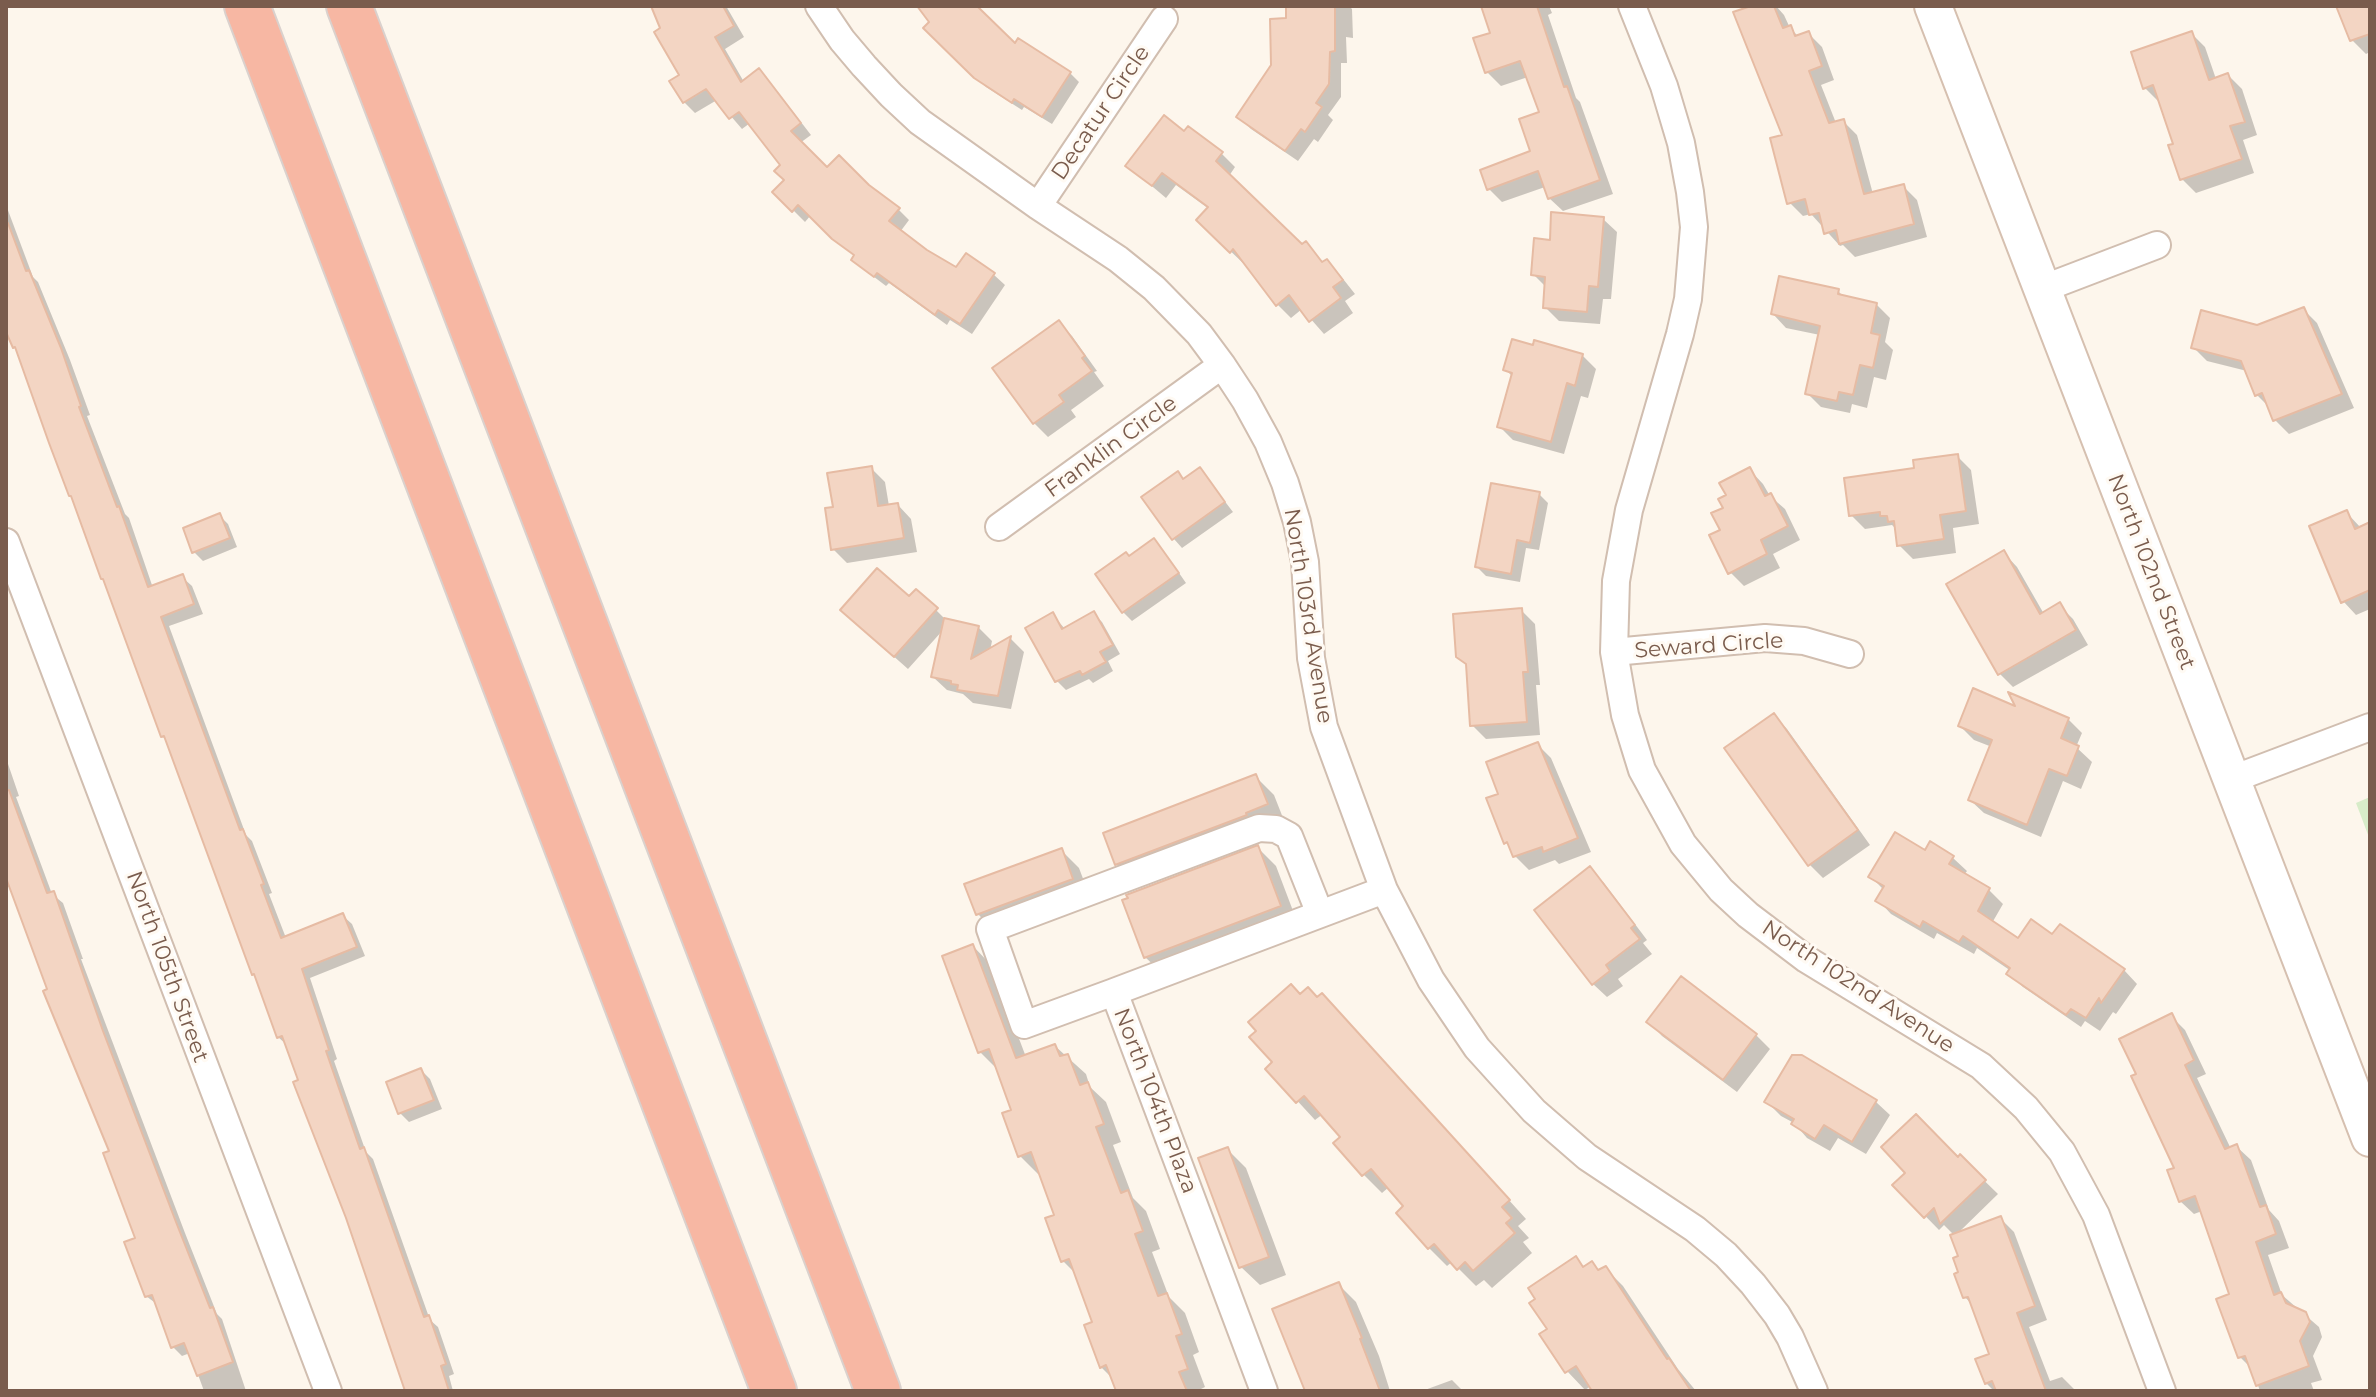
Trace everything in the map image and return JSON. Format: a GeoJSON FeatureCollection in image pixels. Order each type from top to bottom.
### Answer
{"type":"FeatureCollection","features":[{"type":"Feature","properties":{"kind":"highway"},"geometry":{"type":"LineString","coordinates":[[247,6],[774,1391]]}},
{"type":"Feature","properties":{"kind":"highway"},"geometry":{"type":"LineString","coordinates":[[349,6],[878,1391]]}},
{"type":"Feature","properties":{"kind":"main road","name":"North 102nd Street"},"geometry":{"type":"LineString","coordinates":[[1933,6],[2370,1138]]}},
{"type":"Feature","properties":{"kind":"street","name":"North 103rd Avenue"},"geometry":{"type":"LineString","coordinates":[[819,6],[842,40],[891,95],[954,148],[1118,259],[1154,288],[1199,334],[1222,365],[1268,442],[1285,483],[1305,562],[1311,658],[1320,708],[1384,890],[1431,980],[1453,1015],[1507,1083],[1563,1138],[1624,1184],[1695,1229],[1726,1255],[1777,1315],[1814,1391]]}},
{"type":"Feature","properties":{"kind":"street","name":"North 102nd Avenue"},"geometry":{"type":"LineString","coordinates":[[1632,6],[1664,86],[1681,143],[1694,227],[1690,285],[1680,334],[1629,510],[1620,554],[1613,625],[1614,652],[1625,715],[1642,770],[1683,844],[1721,890],[1770,934],[1981,1066],[2026,1108],[2062,1152],[2096,1215],[2162,1391]]}},
{"type":"Feature","properties":{"kind":"street","name":"Decatur Circle"},"geometry":{"type":"LineString","coordinates":[[1038,206],[1164,19]]}},
{"type":"Feature","properties":{"kind":"street"},"geometry":{"type":"LineString","coordinates":[[2042,289],[2157,245]]}},
{"type":"Feature","properties":{"kind":"street","name":"Franklin Circle"},"geometry":{"type":"LineString","coordinates":[[999,527],[1222,365]]}},
{"type":"Feature","properties":{"kind":"street","name":"North 105th Street"},"geometry":{"type":"LineString","coordinates":[[6,542],[328,1391]]}},
{"type":"Feature","properties":{"kind":"street","name":"Seward Circle"},"geometry":{"type":"LineString","coordinates":[[1614,652],[1765,638],[1804,641],[1850,654]]}},
{"type":"Feature","properties":{"kind":"street"},"geometry":{"type":"LineString","coordinates":[[2230,780],[2370,727]]}},
{"type":"Feature","properties":{"kind":"street"},"geometry":{"type":"LineString","coordinates":[[1114,992],[1024,1025],[990,929],[1259,828],[1276,829],[1289,836],[1320,914]]}},
{"type":"Feature","properties":{"kind":"street","name":"North 104th Plaza"},"geometry":{"type":"LineString","coordinates":[[1264,1391],[1114,992],[1384,890]]}},
{"type":"Feature","properties":{"kind":"green space"},"geometry":{"type":"Polygon","coordinates":[[[2370,797],[2370,840],[2356,803],[2370,797]]]}},
{"type":"Feature","properties":{"kind":"building"},"geometry":{"type":"Polygon","coordinates":[[[651,6],[723,6],[734,26],[715,37],[741,82],[759,68],[801,123],[791,131],[827,167],[839,155],[869,185],[900,208],[889,221],[927,250],[956,267],[966,253],[995,273],[960,324],[938,310],[935,315],[877,273],[874,277],[851,260],[854,255],[832,239],[798,205],[792,212],[772,192],[784,180],[774,171],[780,165],[739,112],[729,119],[706,89],[683,103],[669,81],[679,75],[654,32],[660,28],[651,6]]]}},
{"type":"Feature","properties":{"kind":"building"},"geometry":{"type":"Polygon","coordinates":[[[917,6],[977,6],[1015,43],[1018,38],[1071,72],[1042,117],[1014,99],[1012,103],[974,78],[923,28],[929,22],[917,6]]]}},
{"type":"Feature","properties":{"kind":"building"},"geometry":{"type":"Polygon","coordinates":[[[1286,6],[1335,6],[1335,51],[1330,52],[1329,84],[1316,103],[1322,107],[1305,132],[1301,129],[1285,151],[1236,117],[1271,65],[1270,19],[1286,18],[1286,6]]]}},
{"type":"Feature","properties":{"kind":"building"},"geometry":{"type":"Polygon","coordinates":[[[1481,6],[1537,6],[1600,180],[1548,199],[1538,171],[1487,190],[1480,170],[1530,151],[1519,119],[1539,112],[1520,61],[1485,73],[1473,38],[1490,33],[1481,6]]]}},
{"type":"Feature","properties":{"kind":"building"},"geometry":{"type":"Polygon","coordinates":[[[1751,6],[1774,6],[1783,28],[1791,25],[1795,36],[1809,31],[1822,66],[1809,71],[1829,123],[1844,119],[1864,194],[1904,184],[1914,224],[1839,244],[1836,230],[1824,234],[1819,213],[1809,215],[1805,199],[1787,204],[1770,138],[1782,135],[1733,12],[1751,6]]]}},
{"type":"Feature","properties":{"kind":"building"},"geometry":{"type":"Polygon","coordinates":[[[2336,6],[2370,6],[2370,34],[2350,41],[2336,6]]]}},
{"type":"Feature","properties":{"kind":"building"},"geometry":{"type":"Polygon","coordinates":[[[2192,31],[2209,80],[2228,73],[2245,122],[2230,126],[2242,159],[2180,180],[2168,145],[2173,144],[2153,85],[2143,89],[2131,52],[2192,31]]]}},
{"type":"Feature","properties":{"kind":"building"},"geometry":{"type":"Polygon","coordinates":[[[1164,115],[1184,131],[1188,126],[1223,152],[1216,161],[1302,244],[1306,241],[1322,262],[1327,259],[1343,280],[1333,287],[1341,298],[1309,322],[1289,295],[1276,306],[1233,249],[1230,253],[1196,220],[1208,207],[1162,173],[1152,186],[1125,166],[1164,115]]]}},
{"type":"Feature","properties":{"kind":"building"},"geometry":{"type":"Polygon","coordinates":[[[1551,212],[1604,217],[1598,287],[1589,286],[1587,312],[1543,308],[1545,277],[1531,275],[1534,238],[1550,240],[1551,212]]]}},
{"type":"Feature","properties":{"kind":"building"},"geometry":{"type":"Polygon","coordinates":[[[8,223],[61,348],[79,407],[148,587],[183,574],[194,604],[161,617],[240,830],[243,829],[264,884],[261,885],[281,938],[343,913],[357,947],[302,969],[360,1149],[364,1147],[424,1317],[429,1315],[446,1364],[441,1366],[449,1391],[405,1391],[346,1218],[293,1082],[298,1080],[282,1036],[277,1038],[252,975],[164,736],[161,737],[15,347],[6,332],[8,223]]]}},
{"type":"Feature","properties":{"kind":"building"},"geometry":{"type":"Polygon","coordinates":[[[1779,276],[1839,289],[1838,294],[1877,303],[1871,333],[1880,335],[1873,368],[1860,365],[1853,395],[1839,392],[1837,401],[1805,394],[1820,326],[1771,314],[1779,276]]]}},
{"type":"Feature","properties":{"kind":"building"},"geometry":{"type":"Polygon","coordinates":[[[2304,307],[2342,394],[2273,421],[2262,393],[2255,396],[2241,361],[2191,348],[2201,310],[2257,325],[2304,307]]]}},
{"type":"Feature","properties":{"kind":"building"},"geometry":{"type":"Polygon","coordinates":[[[1059,320],[1092,371],[1059,395],[1064,402],[1033,424],[992,368],[1059,320]]]}},
{"type":"Feature","properties":{"kind":"building"},"geometry":{"type":"Polygon","coordinates":[[[1512,339],[1533,345],[1534,340],[1583,354],[1575,386],[1567,383],[1551,442],[1497,427],[1512,373],[1503,370],[1512,339]]]}},
{"type":"Feature","properties":{"kind":"building"},"geometry":{"type":"Polygon","coordinates":[[[1958,454],[1966,511],[1940,515],[1944,539],[1897,546],[1894,521],[1888,522],[1887,516],[1880,516],[1880,512],[1849,516],[1844,478],[1914,468],[1913,460],[1958,454]]]}},
{"type":"Feature","properties":{"kind":"building"},"geometry":{"type":"Polygon","coordinates":[[[872,466],[878,506],[898,503],[904,538],[831,550],[825,508],[833,507],[827,473],[872,466]]]}},
{"type":"Feature","properties":{"kind":"building"},"geometry":{"type":"Polygon","coordinates":[[[1200,467],[1225,502],[1172,540],[1141,497],[1178,471],[1183,479],[1200,467]]]}},
{"type":"Feature","properties":{"kind":"building"},"geometry":{"type":"Polygon","coordinates":[[[1750,467],[1765,496],[1771,493],[1788,526],[1761,540],[1767,554],[1728,574],[1709,535],[1720,530],[1711,513],[1723,508],[1718,499],[1726,495],[1719,483],[1750,467]]]}},
{"type":"Feature","properties":{"kind":"building"},"geometry":{"type":"Polygon","coordinates":[[[1491,483],[1540,492],[1530,543],[1517,540],[1511,574],[1475,567],[1491,483]]]}},
{"type":"Feature","properties":{"kind":"building"},"geometry":{"type":"Polygon","coordinates":[[[2347,510],[2355,529],[2370,522],[2370,590],[2341,603],[2309,526],[2347,510]]]}},
{"type":"Feature","properties":{"kind":"building"},"geometry":{"type":"Polygon","coordinates":[[[220,513],[230,538],[192,553],[183,528],[220,513]]]}},
{"type":"Feature","properties":{"kind":"building"},"geometry":{"type":"Polygon","coordinates":[[[1154,538],[1179,573],[1122,613],[1095,574],[1126,552],[1129,556],[1154,538]]]}},
{"type":"Feature","properties":{"kind":"building"},"geometry":{"type":"Polygon","coordinates":[[[2004,550],[2040,614],[2060,602],[2076,630],[1998,675],[1946,584],[2004,550]]]}},
{"type":"Feature","properties":{"kind":"building"},"geometry":{"type":"Polygon","coordinates":[[[877,568],[909,596],[916,589],[938,608],[894,657],[840,610],[877,568]]]}},
{"type":"Feature","properties":{"kind":"building"},"geometry":{"type":"Polygon","coordinates":[[[1522,608],[1528,672],[1523,672],[1527,722],[1470,726],[1466,664],[1456,657],[1453,614],[1522,608]]]}},
{"type":"Feature","properties":{"kind":"building"},"geometry":{"type":"Polygon","coordinates":[[[1094,611],[1113,645],[1100,652],[1106,662],[1082,675],[1080,671],[1055,682],[1025,628],[1053,612],[1062,629],[1094,611]]]}},
{"type":"Feature","properties":{"kind":"building"},"geometry":{"type":"Polygon","coordinates":[[[944,618],[979,626],[971,659],[1011,636],[998,696],[957,690],[958,685],[951,684],[951,681],[931,677],[944,618]]]}},
{"type":"Feature","properties":{"kind":"building"},"geometry":{"type":"Polygon","coordinates":[[[1973,688],[2015,706],[2008,692],[2069,718],[2061,738],[2079,746],[2067,776],[2049,769],[2027,825],[1968,800],[1992,740],[1958,726],[1973,688]]]}},
{"type":"Feature","properties":{"kind":"building"},"geometry":{"type":"Polygon","coordinates":[[[1774,713],[1858,830],[1808,866],[1724,748],[1774,713]]]}},
{"type":"Feature","properties":{"kind":"building"},"geometry":{"type":"Polygon","coordinates":[[[1538,742],[1578,838],[1543,852],[1542,847],[1513,857],[1507,842],[1504,844],[1486,798],[1498,794],[1486,762],[1538,742]]]}},
{"type":"Feature","properties":{"kind":"building"},"geometry":{"type":"Polygon","coordinates":[[[1256,774],[1268,804],[1247,815],[1115,865],[1103,833],[1256,774]]]}},
{"type":"Feature","properties":{"kind":"building"},"geometry":{"type":"Polygon","coordinates":[[[6,790],[9,790],[47,893],[54,891],[103,1031],[233,1362],[197,1376],[184,1343],[171,1348],[152,1295],[145,1297],[124,1242],[135,1238],[103,1153],[109,1151],[43,991],[47,989],[6,878],[6,790]]]}},
{"type":"Feature","properties":{"kind":"building"},"geometry":{"type":"Polygon","coordinates":[[[1895,832],[1925,850],[1930,841],[1954,856],[1949,864],[1990,888],[1978,911],[2018,938],[2031,919],[2052,934],[2060,924],[2125,969],[2101,1003],[2099,998],[2086,1018],[2071,1009],[2066,1015],[2006,974],[2010,968],[1963,936],[1959,942],[1923,921],[1920,927],[1875,901],[1884,886],[1868,877],[1895,832]]]}},
{"type":"Feature","properties":{"kind":"building"},"geometry":{"type":"Polygon","coordinates":[[[1258,845],[1281,906],[1144,958],[1122,900],[1128,898],[1126,895],[1258,845]]]}},
{"type":"Feature","properties":{"kind":"building"},"geometry":{"type":"Polygon","coordinates":[[[1062,848],[1073,879],[976,915],[964,884],[1062,848]]]}},
{"type":"Feature","properties":{"kind":"building"},"geometry":{"type":"Polygon","coordinates":[[[1590,866],[1635,925],[1631,928],[1640,939],[1606,965],[1610,971],[1592,985],[1534,910],[1590,866]]]}},
{"type":"Feature","properties":{"kind":"building"},"geometry":{"type":"Polygon","coordinates":[[[973,944],[1016,1058],[1055,1044],[1060,1056],[1068,1054],[1080,1085],[1088,1082],[1104,1124],[1096,1127],[1121,1193],[1128,1190],[1143,1231],[1135,1234],[1158,1296],[1167,1293],[1182,1334],[1176,1336],[1188,1369],[1179,1372],[1187,1391],[1116,1391],[1106,1365],[1100,1368],[1084,1325],[1092,1322],[1069,1259],[1061,1262],[1045,1218],[1054,1215],[1031,1152],[1018,1157],[1002,1113],[1011,1110],[989,1049],[978,1053],[942,956],[973,944]]]}},
{"type":"Feature","properties":{"kind":"building"},"geometry":{"type":"Polygon","coordinates":[[[1681,976],[1757,1034],[1723,1080],[1646,1022],[1681,976]]]}},
{"type":"Feature","properties":{"kind":"building"},"geometry":{"type":"Polygon","coordinates":[[[1291,984],[1300,994],[1308,987],[1317,997],[1322,993],[1510,1200],[1502,1207],[1512,1218],[1506,1223],[1515,1233],[1473,1271],[1465,1262],[1457,1270],[1434,1244],[1428,1249],[1396,1213],[1403,1206],[1371,1169],[1362,1176],[1333,1143],[1340,1137],[1304,1096],[1296,1103],[1265,1069],[1272,1062],[1249,1037],[1256,1031],[1248,1022],[1291,984]]]}},
{"type":"Feature","properties":{"kind":"building"},"geometry":{"type":"Polygon","coordinates":[[[2172,1013],[2194,1060],[2185,1065],[2225,1149],[2237,1144],[2260,1207],[2266,1205],[2276,1234],[2256,1242],[2274,1295],[2281,1292],[2286,1303],[2306,1312],[2310,1322],[2300,1341],[2309,1366],[2256,1386],[2245,1356],[2238,1358],[2216,1299],[2229,1294],[2195,1196],[2179,1202],[2167,1170],[2174,1168],[2131,1076],[2136,1074],[2119,1039],[2172,1013]]]}},
{"type":"Feature","properties":{"kind":"building"},"geometry":{"type":"Polygon","coordinates":[[[1792,1055],[1802,1055],[1877,1100],[1852,1142],[1824,1125],[1815,1139],[1791,1124],[1794,1119],[1764,1102],[1792,1055]]]}},
{"type":"Feature","properties":{"kind":"building"},"geometry":{"type":"Polygon","coordinates":[[[421,1068],[434,1100],[398,1114],[386,1082],[421,1068]]]}},
{"type":"Feature","properties":{"kind":"building"},"geometry":{"type":"Polygon","coordinates":[[[1916,1114],[1958,1157],[1960,1154],[1986,1180],[1940,1224],[1934,1208],[1924,1218],[1892,1185],[1905,1173],[1881,1147],[1916,1114]]]}},
{"type":"Feature","properties":{"kind":"building"},"geometry":{"type":"Polygon","coordinates":[[[1228,1147],[1269,1257],[1239,1268],[1198,1158],[1228,1147]]]}},
{"type":"Feature","properties":{"kind":"building"},"geometry":{"type":"Polygon","coordinates":[[[2001,1216],[2035,1306],[2017,1313],[2046,1391],[1996,1391],[1992,1381],[1985,1384],[1975,1359],[1989,1354],[1968,1297],[1963,1298],[1954,1274],[1958,1272],[1953,1258],[1958,1256],[1950,1235],[2001,1216]]]}},
{"type":"Feature","properties":{"kind":"building"},"geometry":{"type":"Polygon","coordinates":[[[1576,1256],[1583,1267],[1592,1261],[1598,1270],[1606,1266],[1691,1391],[1592,1391],[1576,1366],[1565,1373],[1539,1334],[1547,1329],[1529,1303],[1535,1299],[1528,1288],[1576,1256]]]}},
{"type":"Feature","properties":{"kind":"building"},"geometry":{"type":"Polygon","coordinates":[[[1339,1282],[1380,1391],[1305,1391],[1272,1309],[1339,1282]]]}}]}
